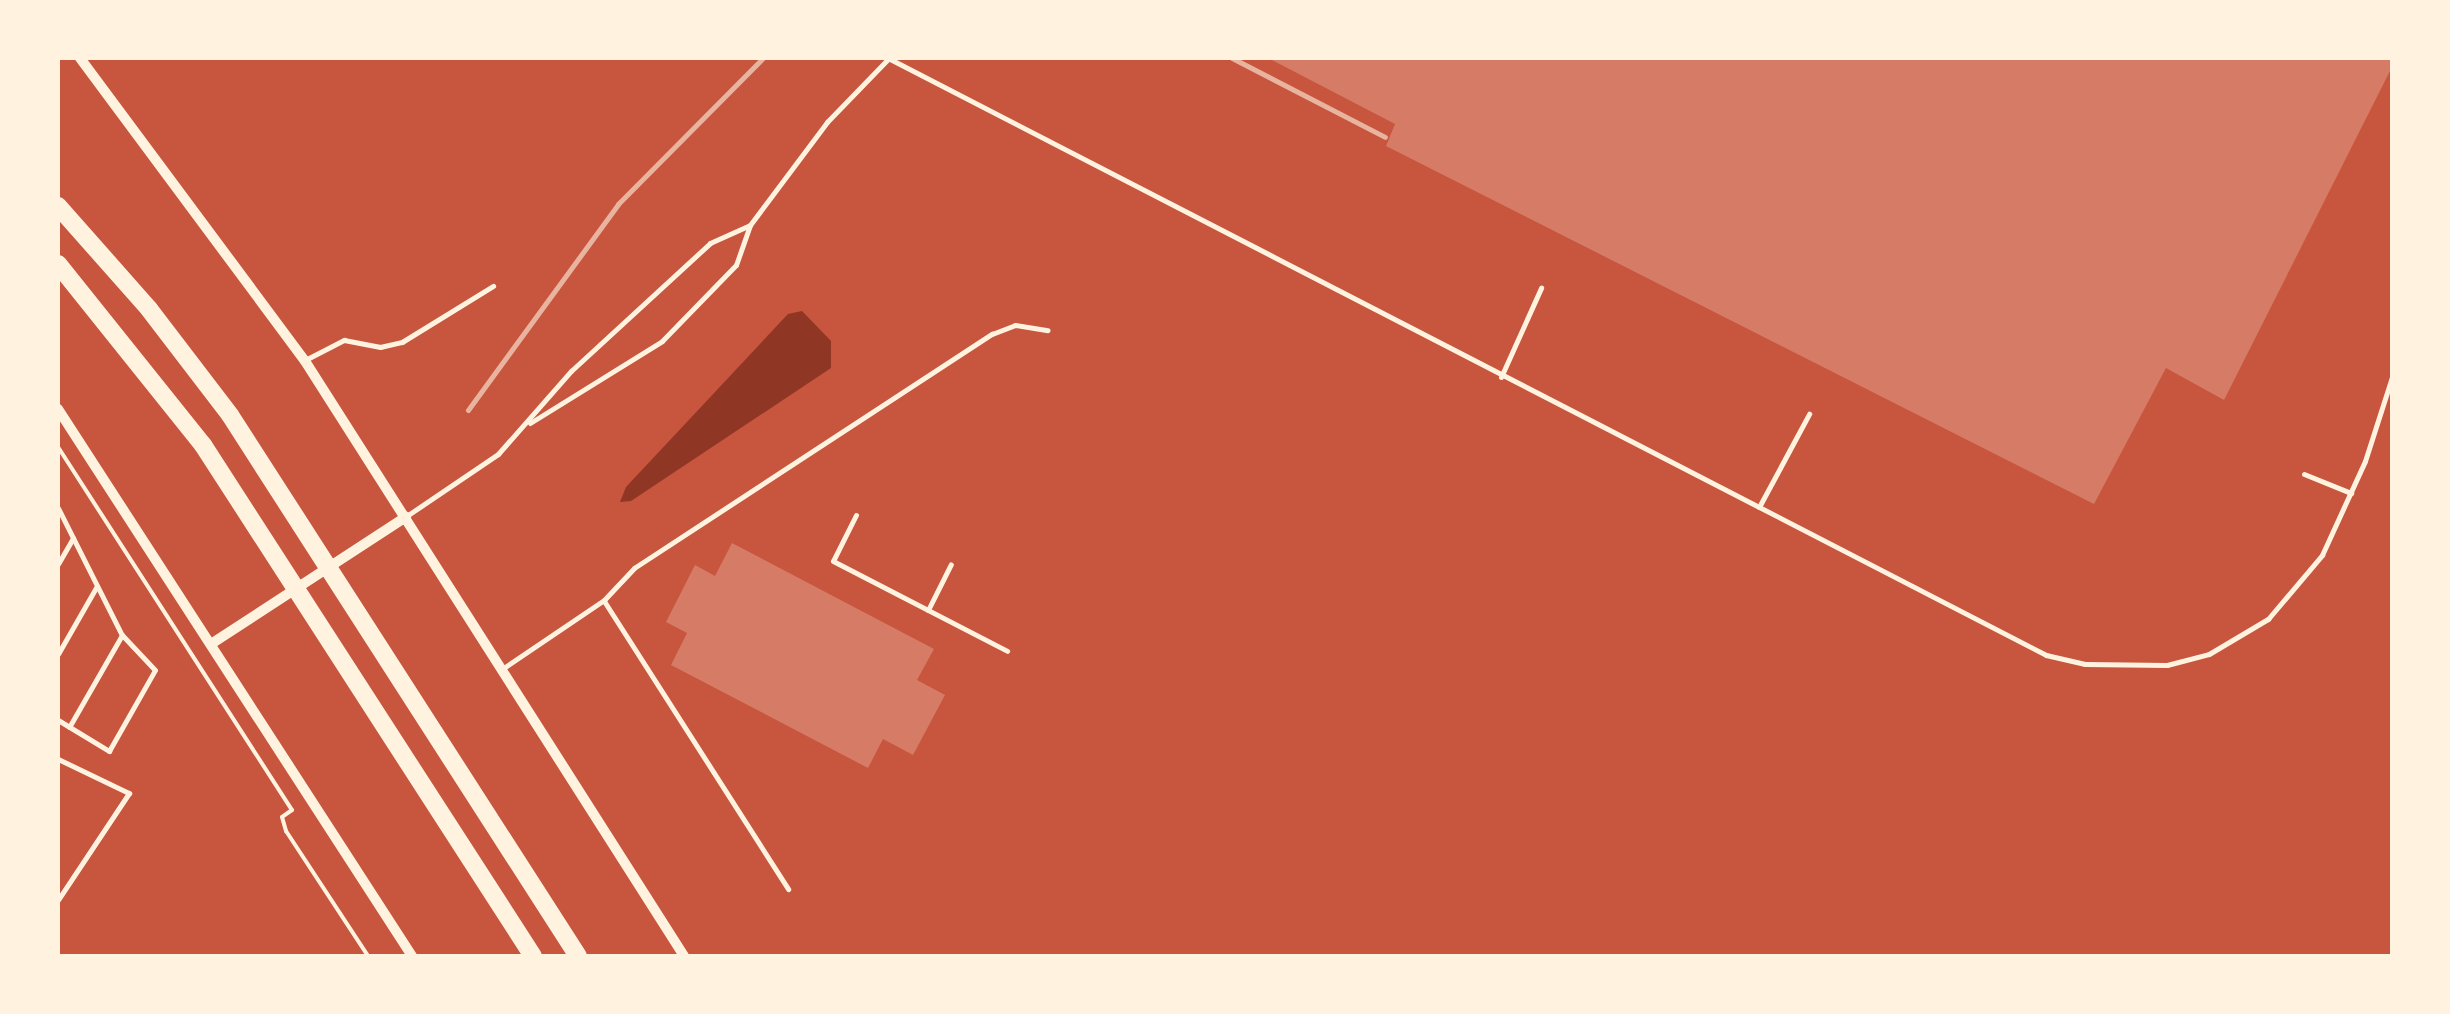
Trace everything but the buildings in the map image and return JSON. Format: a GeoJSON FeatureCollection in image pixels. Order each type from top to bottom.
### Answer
{"type":"FeatureCollection","features":[{"type":"Feature","properties":{"kind":"highway"},"geometry":{"type":"LineString","coordinates":[[58,206],[191,361],[299,518],[578,956]]}},
{"type":"Feature","properties":{"kind":"highway"},"geometry":{"type":"LineString","coordinates":[[58,264],[165,393],[265,538],[533,956]]}},
{"type":"Feature","properties":{"kind":"street"},"geometry":{"type":"LineString","coordinates":[[80,58],[305,360],[505,667],[684,956]]}},
{"type":"Feature","properties":{"kind":"street"},"geometry":{"type":"LineString","coordinates":[[58,409],[412,956]]}},
{"type":"Feature","properties":{"kind":"street"},"geometry":{"type":"LineString","coordinates":[[211,644],[406,517]]}},
{"type":"Feature","properties":{"kind":"lane"},"geometry":{"type":"LineString","coordinates":[[530,423],[662,341],[736,265],[750,225],[827,122],[888,58],[2046,655],[2124,668],[2209,654],[2268,619],[2322,554],[2351,493],[2392,377]]}},
{"type":"Feature","properties":{"kind":"lane"},"geometry":{"type":"LineString","coordinates":[[406,517],[476,472],[530,423],[571,371],[710,244],[750,225]]}},
{"type":"Feature","properties":{"kind":"lane"},"geometry":{"type":"LineString","coordinates":[[305,360],[344,340],[380,347],[402,342],[494,286]]}},
{"type":"Feature","properties":{"kind":"lane"},"geometry":{"type":"LineString","coordinates":[[1501,377],[1541,288]]}},
{"type":"Feature","properties":{"kind":"lane"},"geometry":{"type":"LineString","coordinates":[[505,667],[604,600],[634,568],[992,334],[1015,325],[1048,330]]}},
{"type":"Feature","properties":{"kind":"lane"},"geometry":{"type":"LineString","coordinates":[[1759,507],[1809,414]]}},
{"type":"Feature","properties":{"kind":"lane"},"geometry":{"type":"LineString","coordinates":[[2304,474],[2351,493]]}},
{"type":"Feature","properties":{"kind":"lane"},"geometry":{"type":"LineString","coordinates":[[58,508],[122,635],[155,670],[108,750],[58,720]]}},
{"type":"Feature","properties":{"kind":"lane"},"geometry":{"type":"LineString","coordinates":[[856,515],[833,561],[1007,651]]}},
{"type":"Feature","properties":{"kind":"lane"},"geometry":{"type":"LineString","coordinates":[[58,564],[73,538]]}},
{"type":"Feature","properties":{"kind":"lane"},"geometry":{"type":"LineString","coordinates":[[928,610],[951,564]]}},
{"type":"Feature","properties":{"kind":"lane"},"geometry":{"type":"LineString","coordinates":[[58,654],[97,586]]}},
{"type":"Feature","properties":{"kind":"lane"},"geometry":{"type":"LineString","coordinates":[[604,600],[788,889]]}},
{"type":"Feature","properties":{"kind":"lane"},"geometry":{"type":"LineString","coordinates":[[69,727],[122,635]]}},
{"type":"Feature","properties":{"kind":"lane"},"geometry":{"type":"LineString","coordinates":[[58,759],[129,793],[58,900]]}},
{"type":"Feature","properties":{"kind":"path"},"geometry":{"type":"LineString","coordinates":[[58,447],[292,810],[282,817],[286,830],[368,956]]}},
{"type":"Feature","properties":{"kind":"shaded area"},"geometry":{"type":"Polygon","coordinates":[[[802,311],[831,341],[831,368],[631,501],[620,502],[626,487],[788,314],[802,311]]]}},
{"type":"Feature","properties":{"kind":"railway"},"geometry":{"type":"LineString","coordinates":[[468,410],[618,204],[763,58]]}},
{"type":"Feature","properties":{"kind":"railway"},"geometry":{"type":"LineString","coordinates":[[1232,58],[1385,137]]}}]}
